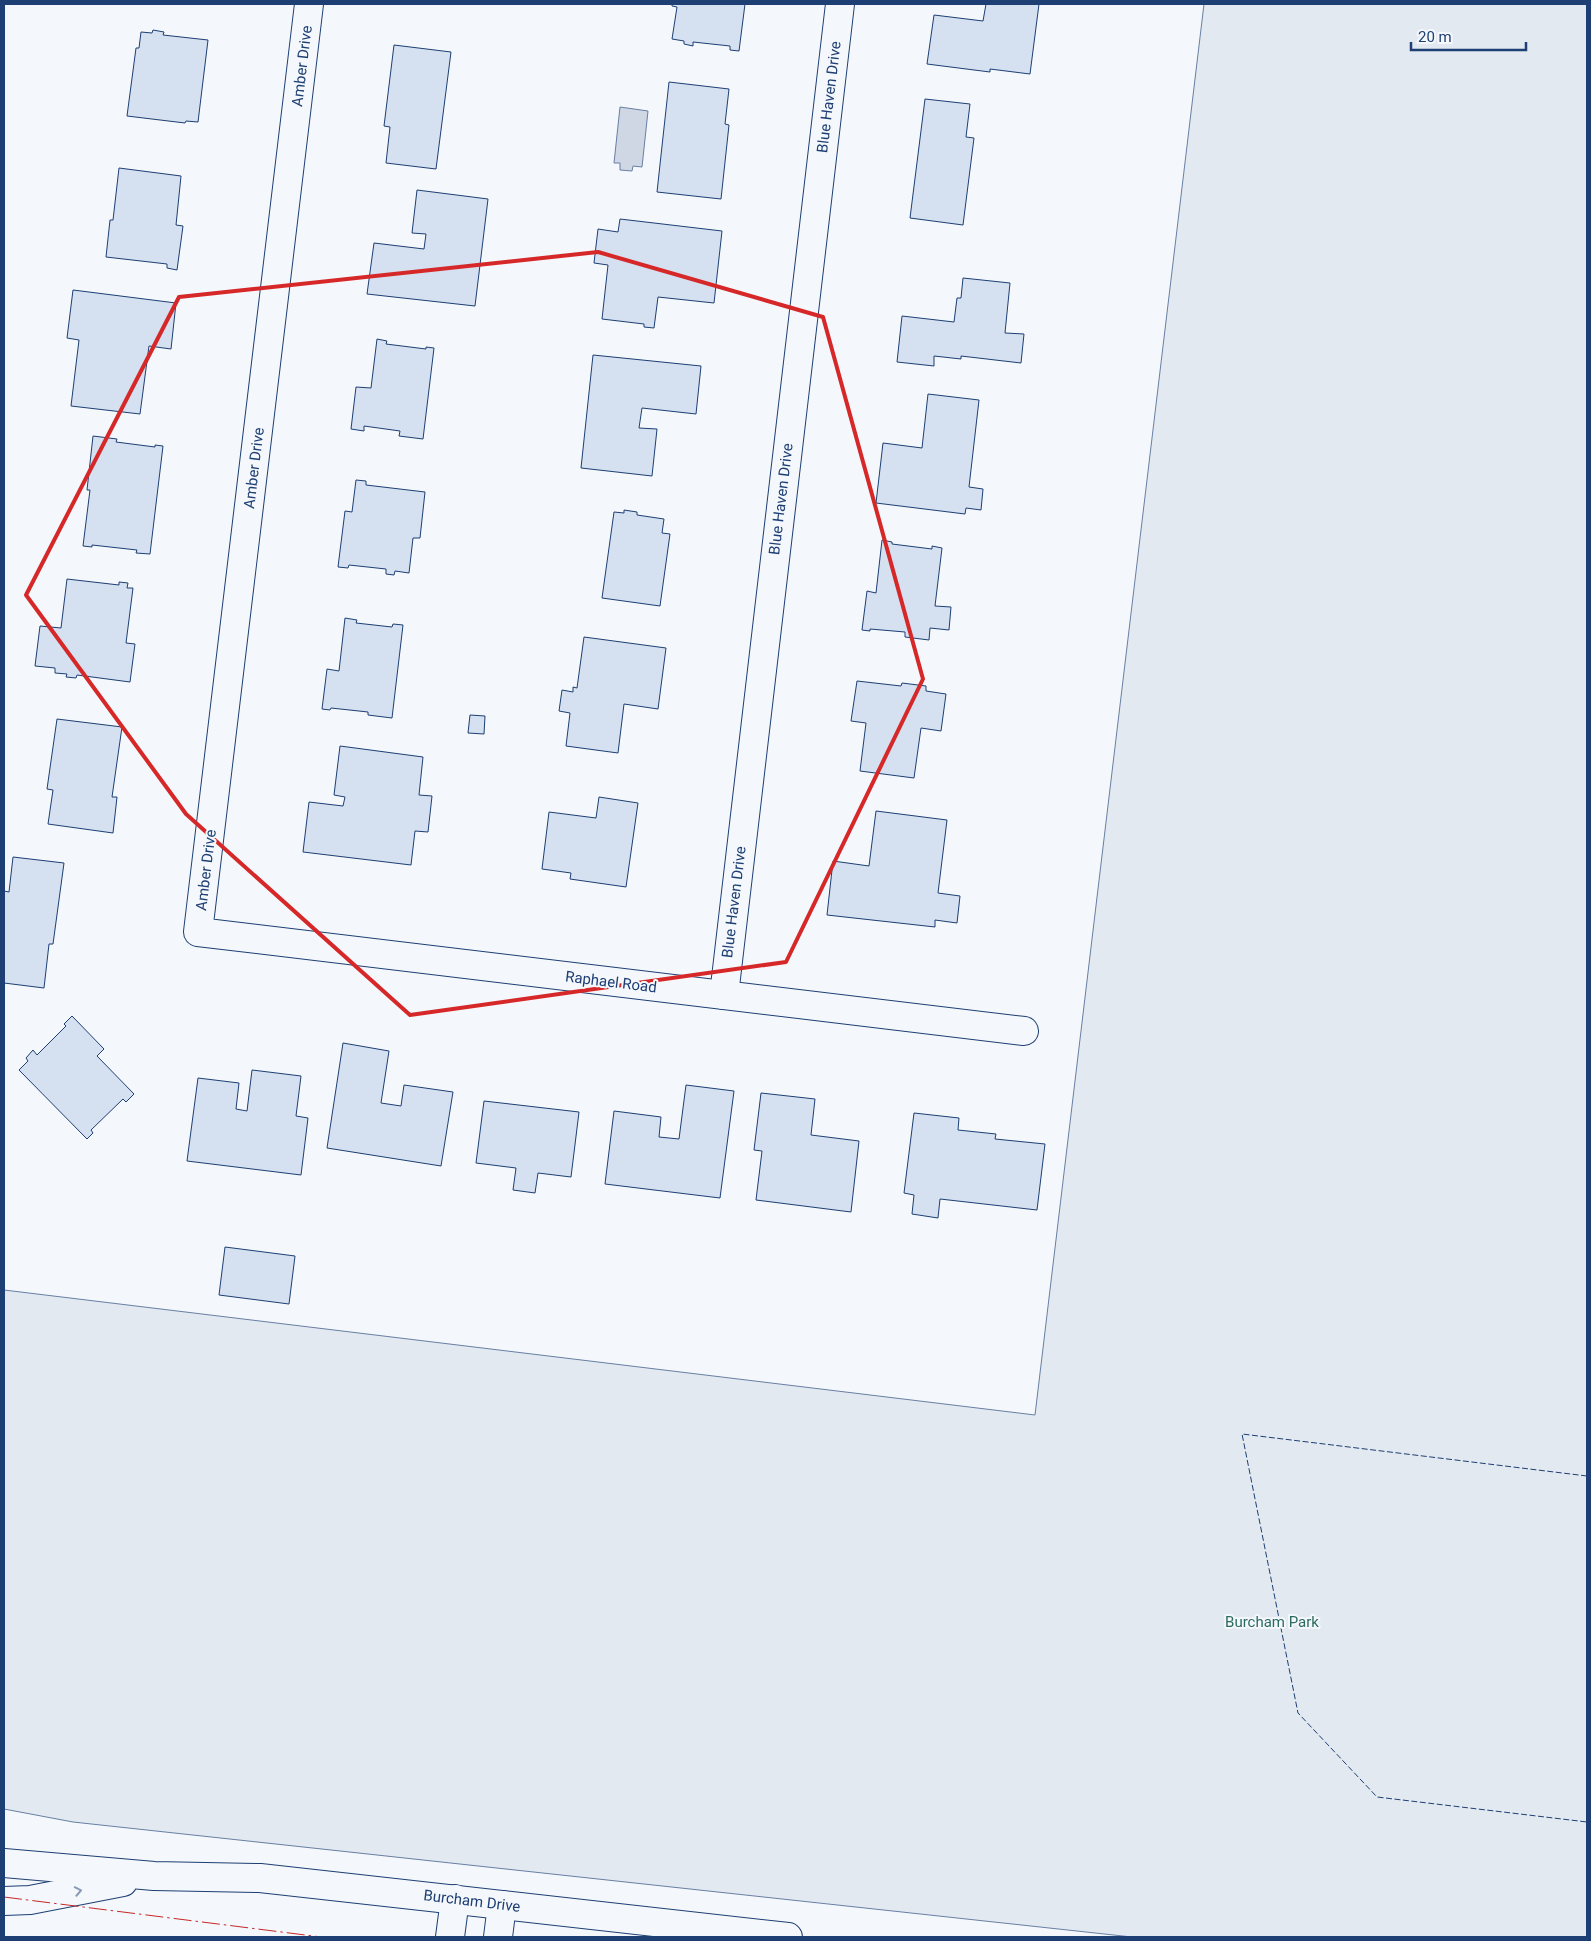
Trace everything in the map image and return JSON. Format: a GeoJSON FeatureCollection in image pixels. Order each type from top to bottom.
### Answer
{"type":"FeatureCollection","features":[{"type":"Feature","properties":{"kind":"street","name":"Amber Drive"},"geometry":{"type":"LineString","coordinates":[[198,932],[309,4]]}},
{"type":"Feature","properties":{"kind":"street","name":"Blue Haven Drive"},"geometry":{"type":"LineString","coordinates":[[724,995],[840,4]]}},
{"type":"Feature","properties":{"kind":"street","name":"Raphael Road"},"geometry":{"type":"LineString","coordinates":[[198,932],[1024,1030]]}},
{"type":"Feature","properties":{"kind":"street","name":"Burcham Drive"},"geometry":{"type":"LineString","coordinates":[[4,1863],[154,1876],[260,1878],[788,1937]]}},
{"type":"Feature","properties":{"kind":"street","name":"Burcham Drive"},"geometry":{"type":"LineString","coordinates":[[4,1901],[30,1900],[154,1876]]}},
{"type":"Feature","properties":{"kind":"street"},"geometry":{"type":"LineString","coordinates":[[450,1937],[455,1899]]}},
{"type":"Feature","properties":{"kind":"street"},"geometry":{"type":"LineString","coordinates":[[498,1937],[502,1905]]}},
{"type":"Feature","properties":{"kind":"highlighted area"},"geometry":{"type":"Polygon","coordinates":[[[598,252],[823,317],[923,679],[786,962],[410,1015],[186,814],[26,595],[179,297],[598,252]]]}},
{"type":"Feature","properties":{"kind":"green space","name":"Burcham Park"},"geometry":{"type":"Polygon","coordinates":[[[1204,4],[1587,4],[1587,1937],[1132,1937],[73,1822],[4,1809],[4,1290],[1035,1415],[1204,4]]]}},
{"type":"Feature","properties":{"kind":"shaded area"},"geometry":{"type":"Polygon","coordinates":[[[620,107],[648,111],[642,167],[633,166],[632,171],[620,170],[620,163],[614,163],[620,107]]]}},
{"type":"Feature","properties":{"kind":"building"},"geometry":{"type":"Polygon","coordinates":[[[672,4],[745,4],[739,51],[730,50],[730,46],[693,42],[693,46],[684,44],[684,41],[672,39],[677,7],[672,6],[672,4]]]}},
{"type":"Feature","properties":{"kind":"building"},"geometry":{"type":"Polygon","coordinates":[[[986,4],[1039,4],[1030,74],[990,69],[990,72],[927,64],[934,15],[983,21],[986,4]]]}},
{"type":"Feature","properties":{"kind":"building"},"geometry":{"type":"Polygon","coordinates":[[[153,30],[164,32],[163,35],[208,40],[198,122],[186,121],[185,123],[127,116],[136,48],[139,48],[141,32],[152,33],[153,30]]]}},
{"type":"Feature","properties":{"kind":"building"},"geometry":{"type":"Polygon","coordinates":[[[394,45],[451,52],[436,169],[386,163],[390,127],[384,126],[394,45]]]}},
{"type":"Feature","properties":{"kind":"building"},"geometry":{"type":"Polygon","coordinates":[[[669,82],[729,89],[725,124],[729,125],[721,199],[657,192],[669,82]]]}},
{"type":"Feature","properties":{"kind":"building"},"geometry":{"type":"Polygon","coordinates":[[[925,99],[970,104],[966,137],[974,138],[963,225],[910,218],[925,99]]]}},
{"type":"Feature","properties":{"kind":"building"},"geometry":{"type":"Polygon","coordinates":[[[119,168],[181,176],[176,225],[183,226],[177,270],[167,268],[167,264],[106,257],[110,220],[113,220],[119,168]]]}},
{"type":"Feature","properties":{"kind":"building"},"geometry":{"type":"Polygon","coordinates":[[[417,190],[488,199],[475,306],[367,294],[374,243],[424,249],[426,234],[412,233],[417,190]]]}},
{"type":"Feature","properties":{"kind":"building"},"geometry":{"type":"Polygon","coordinates":[[[620,219],[722,231],[714,303],[658,297],[654,328],[644,327],[644,324],[602,319],[608,265],[594,263],[598,229],[618,232],[620,219]]]}},
{"type":"Feature","properties":{"kind":"building"},"geometry":{"type":"Polygon","coordinates":[[[963,278],[1010,283],[1005,333],[1024,334],[1021,363],[961,356],[961,359],[934,356],[934,366],[897,362],[902,316],[954,322],[957,298],[961,298],[963,278]]]}},
{"type":"Feature","properties":{"kind":"building"},"geometry":{"type":"Polygon","coordinates":[[[73,290],[176,303],[171,349],[149,346],[140,414],[71,406],[79,340],[67,338],[73,290]]]}},
{"type":"Feature","properties":{"kind":"building"},"geometry":{"type":"Polygon","coordinates":[[[377,339],[387,341],[386,344],[426,349],[426,347],[434,348],[423,439],[399,436],[400,431],[364,426],[364,431],[351,429],[356,387],[371,388],[377,339]]]}},
{"type":"Feature","properties":{"kind":"building"},"geometry":{"type":"Polygon","coordinates":[[[593,355],[701,366],[696,414],[642,408],[639,428],[657,429],[652,476],[581,468],[593,355]]]}},
{"type":"Feature","properties":{"kind":"building"},"geometry":{"type":"Polygon","coordinates":[[[928,394],[979,400],[969,487],[983,489],[981,510],[966,508],[965,514],[876,503],[883,443],[922,448],[928,394]]]}},
{"type":"Feature","properties":{"kind":"building"},"geometry":{"type":"Polygon","coordinates":[[[93,436],[117,439],[116,442],[155,447],[155,445],[163,446],[150,554],[136,553],[137,550],[92,545],[92,547],[83,546],[90,490],[87,490],[93,436]]]}},
{"type":"Feature","properties":{"kind":"building"},"geometry":{"type":"Polygon","coordinates":[[[356,480],[366,481],[366,485],[425,492],[420,538],[413,538],[409,573],[395,571],[394,575],[386,574],[386,569],[349,565],[348,568],[338,567],[345,511],[352,512],[356,480]]]}},
{"type":"Feature","properties":{"kind":"building"},"geometry":{"type":"Polygon","coordinates":[[[624,510],[637,512],[637,515],[664,519],[662,533],[670,534],[660,606],[602,598],[614,512],[624,513],[624,510]]]}},
{"type":"Feature","properties":{"kind":"building"},"geometry":{"type":"Polygon","coordinates":[[[882,540],[892,542],[892,544],[932,549],[932,546],[942,548],[935,606],[951,607],[949,630],[930,628],[929,640],[905,637],[905,632],[862,630],[867,591],[876,593],[882,540]]]}},
{"type":"Feature","properties":{"kind":"building"},"geometry":{"type":"Polygon","coordinates":[[[67,579],[119,585],[119,582],[128,583],[127,588],[133,588],[126,643],[135,644],[130,682],[77,675],[76,678],[66,677],[67,674],[55,673],[55,668],[35,666],[40,626],[61,628],[67,579]]]}},
{"type":"Feature","properties":{"kind":"building"},"geometry":{"type":"Polygon","coordinates":[[[345,618],[357,620],[356,623],[392,627],[393,624],[403,625],[392,718],[368,715],[368,712],[331,708],[330,710],[322,709],[327,669],[339,671],[345,618]]]}},
{"type":"Feature","properties":{"kind":"building"},"geometry":{"type":"Polygon","coordinates":[[[584,637],[666,648],[658,709],[624,704],[618,753],[566,746],[570,713],[559,711],[562,690],[573,692],[573,687],[577,688],[584,637]]]}},
{"type":"Feature","properties":{"kind":"building"},"geometry":{"type":"Polygon","coordinates":[[[857,681],[901,686],[902,683],[926,686],[926,691],[946,694],[941,731],[921,728],[914,778],[860,771],[866,723],[851,721],[857,681]]]}},
{"type":"Feature","properties":{"kind":"building"},"geometry":{"type":"Polygon","coordinates":[[[470,715],[485,716],[484,734],[468,733],[470,715]]]}},
{"type":"Feature","properties":{"kind":"building"},"geometry":{"type":"Polygon","coordinates":[[[57,719],[122,727],[112,797],[117,797],[113,833],[48,824],[53,790],[47,789],[57,719]]]}},
{"type":"Feature","properties":{"kind":"building"},"geometry":{"type":"Polygon","coordinates":[[[340,746],[423,757],[419,795],[432,796],[428,832],[415,831],[411,865],[303,852],[309,802],[343,806],[345,797],[334,795],[340,746]]]}},
{"type":"Feature","properties":{"kind":"building"},"geometry":{"type":"Polygon","coordinates":[[[599,797],[638,803],[626,887],[570,879],[571,873],[542,869],[549,812],[596,818],[599,797]]]}},
{"type":"Feature","properties":{"kind":"building"},"geometry":{"type":"Polygon","coordinates":[[[876,811],[947,820],[938,893],[960,896],[957,923],[935,920],[935,927],[827,915],[833,861],[869,866],[876,811]]]}},
{"type":"Feature","properties":{"kind":"building"},"geometry":{"type":"Polygon","coordinates":[[[13,857],[64,863],[53,944],[49,944],[44,988],[4,983],[4,891],[9,892],[13,857]]]}},
{"type":"Feature","properties":{"kind":"building"},"geometry":{"type":"Polygon","coordinates":[[[72,1016],[104,1049],[97,1056],[134,1094],[126,1102],[123,1099],[91,1130],[93,1133],[87,1139],[19,1070],[28,1061],[26,1058],[33,1050],[37,1055],[66,1026],[64,1024],[72,1016]]]}},
{"type":"Feature","properties":{"kind":"building"},"geometry":{"type":"Polygon","coordinates":[[[343,1043],[389,1051],[381,1103],[401,1106],[404,1085],[453,1092],[441,1166],[327,1148],[343,1043]]]}},
{"type":"Feature","properties":{"kind":"building"},"geometry":{"type":"Polygon","coordinates":[[[252,1070],[301,1076],[296,1116],[308,1118],[301,1175],[187,1161],[198,1078],[239,1083],[236,1109],[247,1111],[252,1070]]]}},
{"type":"Feature","properties":{"kind":"building"},"geometry":{"type":"Polygon","coordinates":[[[686,1085],[734,1091],[720,1198],[605,1184],[614,1111],[661,1117],[659,1137],[679,1139],[686,1085]]]}},
{"type":"Feature","properties":{"kind":"building"},"geometry":{"type":"Polygon","coordinates":[[[761,1093],[815,1099],[811,1135],[859,1141],[851,1212],[756,1200],[762,1151],[754,1150],[761,1093]]]}},
{"type":"Feature","properties":{"kind":"building"},"geometry":{"type":"Polygon","coordinates":[[[484,1101],[579,1112],[571,1177],[538,1173],[535,1193],[513,1190],[516,1168],[476,1163],[484,1101]]]}},
{"type":"Feature","properties":{"kind":"building"},"geometry":{"type":"Polygon","coordinates":[[[914,1113],[959,1118],[958,1130],[996,1134],[995,1139],[1045,1144],[1037,1210],[940,1199],[938,1218],[912,1214],[914,1195],[904,1193],[914,1113]]]}},
{"type":"Feature","properties":{"kind":"building"},"geometry":{"type":"Polygon","coordinates":[[[225,1247],[295,1256],[289,1304],[219,1295],[225,1247]]]}},
{"type":"Feature","properties":{"kind":"fence"},"geometry":{"type":"LineString","coordinates":[[1587,1476],[1242,1434],[1298,1713],[1377,1797],[1587,1822]]}},
{"type":"Feature","properties":{"kind":"power"},"geometry":{"type":"LineString","coordinates":[[4,1897],[321,1937]]}}]}
